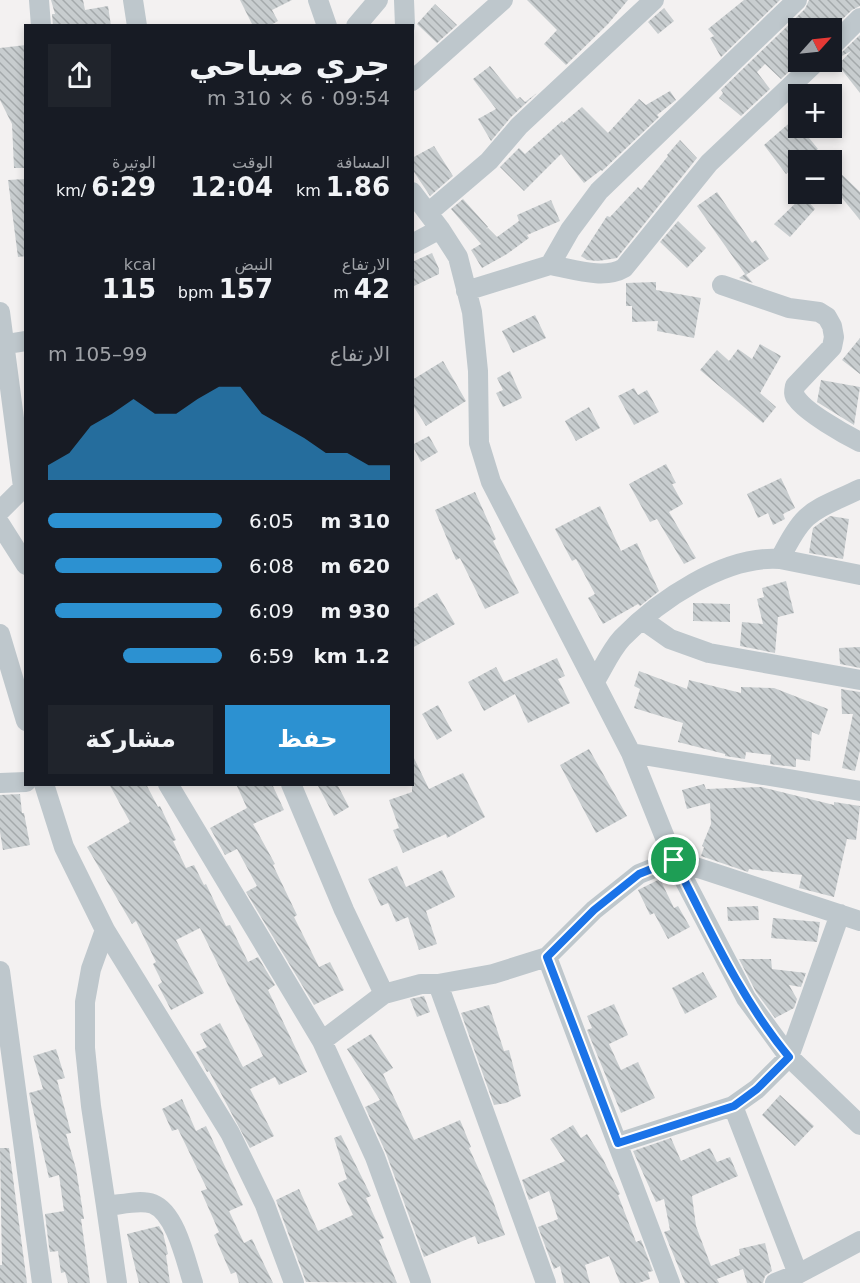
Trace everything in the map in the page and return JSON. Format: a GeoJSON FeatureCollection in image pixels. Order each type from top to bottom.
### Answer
{"type":"FeatureCollection","features":[{"type":"Feature","properties":{"kind":"street"},"geometry":{"type":"LineString","coordinates":[[39,0],[41,24]]}},
{"type":"Feature","properties":{"kind":"street"},"geometry":{"type":"LineString","coordinates":[[133,0],[137,24]]}},
{"type":"Feature","properties":{"kind":"street"},"geometry":{"type":"LineString","coordinates":[[318,0],[326,24]]}},
{"type":"Feature","properties":{"kind":"street"},"geometry":{"type":"LineString","coordinates":[[358,24],[378,0]]}},
{"type":"Feature","properties":{"kind":"street"},"geometry":{"type":"LineString","coordinates":[[404,0],[405,24]]}},
{"type":"Feature","properties":{"kind":"street"},"geometry":{"type":"LineString","coordinates":[[414,79],[503,0]]}},
{"type":"Feature","properties":{"kind":"street"},"geometry":{"type":"LineString","coordinates":[[428,213],[489,161],[519,126],[654,0]]}},
{"type":"Feature","properties":{"kind":"street"},"geometry":{"type":"LineString","coordinates":[[550,265],[570,230],[599,191],[797,0]]}},
{"type":"Feature","properties":{"kind":"street"},"geometry":{"type":"LineString","coordinates":[[842,36],[860,18]]}},
{"type":"Feature","properties":{"kind":"street"},"geometry":{"type":"LineString","coordinates":[[466,291],[550,265],[587,272],[615,273],[624,268],[709,164],[806,72]]}},
{"type":"Feature","properties":{"kind":"street"},"geometry":{"type":"LineString","coordinates":[[414,195],[458,257],[472,312],[478,371],[479,443],[491,482],[631,753],[674,860],[746,998],[789,1057],[860,1125]]}},
{"type":"Feature","properties":{"kind":"street"},"geometry":{"type":"LineString","coordinates":[[414,243],[440,229]]}},
{"type":"Feature","properties":{"kind":"street"},"geometry":{"type":"LineString","coordinates":[[722,285],[789,308],[819,312],[827,317],[834,337],[832,347],[795,386],[794,394],[812,412],[860,442]]}},
{"type":"Feature","properties":{"kind":"street"},"geometry":{"type":"LineString","coordinates":[[0,312],[2,345],[24,486],[0,511]]}},
{"type":"Feature","properties":{"kind":"street"},"geometry":{"type":"LineString","coordinates":[[2,345],[24,341]]}},
{"type":"Feature","properties":{"kind":"street"},"geometry":{"type":"LineString","coordinates":[[780,558],[793,532],[813,510],[860,489]]}},
{"type":"Feature","properties":{"kind":"street"},"geometry":{"type":"LineString","coordinates":[[0,524],[24,562]]}},
{"type":"Feature","properties":{"kind":"street"},"geometry":{"type":"LineString","coordinates":[[595,681],[621,639],[655,608],[678,591],[729,567],[751,560],[780,558],[860,576]]}},
{"type":"Feature","properties":{"kind":"street"},"geometry":{"type":"LineString","coordinates":[[643,620],[670,639],[709,653],[860,680]]}},
{"type":"Feature","properties":{"kind":"street"},"geometry":{"type":"LineString","coordinates":[[0,634],[24,714]]}},
{"type":"Feature","properties":{"kind":"street"},"geometry":{"type":"LineString","coordinates":[[631,753],[860,791]]}},
{"type":"Feature","properties":{"kind":"street"},"geometry":{"type":"LineString","coordinates":[[0,783],[24,782]]}},
{"type":"Feature","properties":{"kind":"street"},"geometry":{"type":"LineString","coordinates":[[45,786],[64,847],[105,930],[230,1132],[265,1205],[294,1283]]}},
{"type":"Feature","properties":{"kind":"street"},"geometry":{"type":"LineString","coordinates":[[169,786],[322,1041],[375,1157],[421,1283]]}},
{"type":"Feature","properties":{"kind":"street"},"geometry":{"type":"LineString","coordinates":[[292,786],[344,910],[384,994]]}},
{"type":"Feature","properties":{"kind":"street"},"geometry":{"type":"LineString","coordinates":[[322,1041],[384,994],[421,984],[438,984],[493,974],[547,957],[594,910],[639,874],[674,860],[860,921]]}},
{"type":"Feature","properties":{"kind":"street"},"geometry":{"type":"LineString","coordinates":[[618,1143],[734,1106],[757,1089],[789,1057],[840,914]]}},
{"type":"Feature","properties":{"kind":"street"},"geometry":{"type":"LineString","coordinates":[[105,930],[90,969],[85,1002],[85,1048],[91,1106],[117,1283]]}},
{"type":"Feature","properties":{"kind":"street"},"geometry":{"type":"LineString","coordinates":[[547,957],[670,1283]]}},
{"type":"Feature","properties":{"kind":"street"},"geometry":{"type":"LineString","coordinates":[[0,971],[42,1283]]}},
{"type":"Feature","properties":{"kind":"street"},"geometry":{"type":"LineString","coordinates":[[438,984],[546,1283]]}},
{"type":"Feature","properties":{"kind":"street"},"geometry":{"type":"LineString","coordinates":[[734,1106],[798,1274]]}},
{"type":"Feature","properties":{"kind":"street"},"geometry":{"type":"LineString","coordinates":[[106,1206],[146,1203],[154,1204],[164,1212],[172,1223],[193,1283]]}},
{"type":"Feature","properties":{"kind":"street"},"geometry":{"type":"LineString","coordinates":[[775,1283],[798,1274],[860,1241]]}},
{"type":"Feature","properties":{"kind":"building"},"geometry":{"type":"Polygon","coordinates":[[[51,0],[83,0],[85,10],[108,6],[111,24],[53,24],[52,14],[55,14],[51,0]]]}},
{"type":"Feature","properties":{"kind":"building"},"geometry":{"type":"Polygon","coordinates":[[[240,0],[292,0],[272,10],[278,21],[273,24],[252,24],[240,0]]]}},
{"type":"Feature","properties":{"kind":"building"},"geometry":{"type":"Polygon","coordinates":[[[527,0],[628,0],[608,24],[566,65],[544,44],[557,30],[527,0]]]}},
{"type":"Feature","properties":{"kind":"building"},"geometry":{"type":"Polygon","coordinates":[[[744,0],[780,0],[721,57],[710,38],[714,36],[708,29],[744,0]]]}},
{"type":"Feature","properties":{"kind":"building"},"geometry":{"type":"Polygon","coordinates":[[[809,0],[860,0],[860,6],[842,20],[796,18],[805,9],[809,0]]]}},
{"type":"Feature","properties":{"kind":"building"},"geometry":{"type":"Polygon","coordinates":[[[435,4],[457,25],[437,43],[417,24],[435,4]]]}},
{"type":"Feature","properties":{"kind":"building"},"geometry":{"type":"Polygon","coordinates":[[[664,8],[674,21],[658,34],[648,22],[664,8]]]}},
{"type":"Feature","properties":{"kind":"building"},"geometry":{"type":"Polygon","coordinates":[[[788,25],[788,72],[781,79],[765,64],[757,72],[770,89],[741,116],[719,98],[723,93],[721,90],[788,25]]]}},
{"type":"Feature","properties":{"kind":"building"},"geometry":{"type":"Polygon","coordinates":[[[860,35],[860,93],[842,70],[842,61],[851,51],[842,56],[842,52],[860,35]]]}},
{"type":"Feature","properties":{"kind":"building"},"geometry":{"type":"Polygon","coordinates":[[[24,45],[24,168],[14,168],[12,124],[0,100],[0,48],[24,45]]]}},
{"type":"Feature","properties":{"kind":"building"},"geometry":{"type":"Polygon","coordinates":[[[490,66],[517,99],[520,97],[525,102],[537,93],[511,117],[491,141],[478,119],[496,109],[473,79],[490,66]]]}},
{"type":"Feature","properties":{"kind":"building"},"geometry":{"type":"Polygon","coordinates":[[[670,91],[676,100],[657,115],[659,117],[602,171],[584,183],[561,154],[524,191],[500,167],[519,148],[525,154],[562,121],[563,123],[582,107],[608,133],[639,99],[646,105],[670,91]]]}},
{"type":"Feature","properties":{"kind":"building"},"geometry":{"type":"Polygon","coordinates":[[[788,124],[788,138],[809,138],[818,149],[788,150],[788,172],[786,174],[764,145],[788,124]]]}},
{"type":"Feature","properties":{"kind":"building"},"geometry":{"type":"Polygon","coordinates":[[[680,140],[697,158],[617,258],[598,261],[587,260],[581,256],[607,216],[610,217],[638,187],[641,190],[680,140]]]}},
{"type":"Feature","properties":{"kind":"building"},"geometry":{"type":"Polygon","coordinates":[[[434,146],[453,176],[430,196],[414,172],[414,157],[434,146]]]}},
{"type":"Feature","properties":{"kind":"building"},"geometry":{"type":"Polygon","coordinates":[[[842,175],[860,192],[860,220],[842,198],[842,175]]]}},
{"type":"Feature","properties":{"kind":"building"},"geometry":{"type":"Polygon","coordinates":[[[24,179],[24,256],[18,257],[8,180],[24,179]]]}},
{"type":"Feature","properties":{"kind":"building"},"geometry":{"type":"Polygon","coordinates":[[[717,192],[752,243],[756,240],[769,259],[746,275],[753,283],[739,278],[745,274],[697,206],[717,192]]]}},
{"type":"Feature","properties":{"kind":"building"},"geometry":{"type":"Polygon","coordinates":[[[463,199],[488,227],[486,229],[488,228],[497,237],[519,221],[517,215],[551,200],[560,221],[527,235],[529,238],[482,268],[471,250],[481,244],[451,209],[463,199]]]}},
{"type":"Feature","properties":{"kind":"building"},"geometry":{"type":"Polygon","coordinates":[[[795,204],[810,204],[815,209],[790,237],[774,224],[795,204]]]}},
{"type":"Feature","properties":{"kind":"building"},"geometry":{"type":"Polygon","coordinates":[[[678,221],[706,248],[687,268],[660,242],[678,221]]]}},
{"type":"Feature","properties":{"kind":"building"},"geometry":{"type":"Polygon","coordinates":[[[432,253],[439,274],[414,286],[414,261],[432,253]]]}},
{"type":"Feature","properties":{"kind":"building"},"geometry":{"type":"Polygon","coordinates":[[[656,282],[656,290],[701,298],[694,338],[657,331],[658,321],[632,322],[632,306],[626,306],[626,283],[656,282]]]}},
{"type":"Feature","properties":{"kind":"building"},"geometry":{"type":"Polygon","coordinates":[[[535,315],[546,338],[513,353],[502,331],[535,315]]]}},
{"type":"Feature","properties":{"kind":"building"},"geometry":{"type":"Polygon","coordinates":[[[860,338],[860,374],[842,360],[860,338]]]}},
{"type":"Feature","properties":{"kind":"building"},"geometry":{"type":"Polygon","coordinates":[[[760,344],[781,356],[760,393],[776,407],[763,423],[700,370],[717,350],[729,361],[738,349],[752,359],[760,344]]]}},
{"type":"Feature","properties":{"kind":"building"},"geometry":{"type":"Polygon","coordinates":[[[443,361],[466,401],[426,426],[414,407],[414,379],[443,361]]]}},
{"type":"Feature","properties":{"kind":"building"},"geometry":{"type":"Polygon","coordinates":[[[510,371],[522,398],[503,407],[496,393],[503,390],[497,378],[510,371]]]}},
{"type":"Feature","properties":{"kind":"building"},"geometry":{"type":"Polygon","coordinates":[[[821,380],[860,387],[854,425],[817,402],[821,380]]]}},
{"type":"Feature","properties":{"kind":"building"},"geometry":{"type":"Polygon","coordinates":[[[634,388],[638,395],[647,390],[659,412],[634,425],[618,396],[634,388]]]}},
{"type":"Feature","properties":{"kind":"building"},"geometry":{"type":"Polygon","coordinates":[[[589,407],[600,428],[576,441],[565,421],[589,407]]]}},
{"type":"Feature","properties":{"kind":"building"},"geometry":{"type":"Polygon","coordinates":[[[429,436],[438,452],[421,462],[414,444],[429,436]]]}},
{"type":"Feature","properties":{"kind":"building"},"geometry":{"type":"Polygon","coordinates":[[[666,464],[676,483],[672,484],[683,504],[669,512],[696,558],[684,564],[657,519],[650,522],[629,484],[666,464]]]}},
{"type":"Feature","properties":{"kind":"building"},"geometry":{"type":"Polygon","coordinates":[[[781,478],[795,508],[783,514],[785,519],[773,525],[768,513],[758,518],[747,494],[781,478]]]}},
{"type":"Feature","properties":{"kind":"building"},"geometry":{"type":"Polygon","coordinates":[[[475,492],[496,539],[493,541],[519,593],[485,609],[460,558],[456,560],[435,510],[475,492]]]}},
{"type":"Feature","properties":{"kind":"building"},"geometry":{"type":"Polygon","coordinates":[[[600,506],[621,551],[637,543],[659,591],[640,606],[638,604],[603,624],[588,598],[595,594],[576,559],[572,561],[555,529],[600,506]]]}},
{"type":"Feature","properties":{"kind":"building"},"geometry":{"type":"Polygon","coordinates":[[[830,516],[849,519],[843,559],[809,553],[813,528],[830,516]]]}},
{"type":"Feature","properties":{"kind":"building"},"geometry":{"type":"Polygon","coordinates":[[[786,581],[794,613],[778,617],[775,653],[740,646],[742,622],[763,624],[757,599],[764,597],[762,588],[786,581]]]}},
{"type":"Feature","properties":{"kind":"building"},"geometry":{"type":"Polygon","coordinates":[[[437,593],[455,624],[414,647],[414,608],[419,606],[418,604],[437,593]]]}},
{"type":"Feature","properties":{"kind":"building"},"geometry":{"type":"Polygon","coordinates":[[[693,603],[730,604],[730,622],[693,621],[693,603]]]}},
{"type":"Feature","properties":{"kind":"building"},"geometry":{"type":"Polygon","coordinates":[[[860,647],[860,668],[840,664],[839,648],[860,647]]]}},
{"type":"Feature","properties":{"kind":"building"},"geometry":{"type":"Polygon","coordinates":[[[557,658],[565,676],[558,679],[570,703],[528,723],[515,694],[484,711],[468,682],[496,667],[504,682],[557,658]]]}},
{"type":"Feature","properties":{"kind":"building"},"geometry":{"type":"Polygon","coordinates":[[[639,671],[687,689],[689,680],[741,693],[741,687],[774,688],[828,709],[819,735],[812,732],[810,761],[796,759],[796,767],[770,764],[771,755],[746,752],[745,759],[725,756],[725,754],[678,742],[683,723],[634,708],[640,689],[634,686],[639,671]]]}},
{"type":"Feature","properties":{"kind":"building"},"geometry":{"type":"Polygon","coordinates":[[[841,689],[860,692],[860,750],[855,771],[842,768],[853,714],[842,714],[841,689]]]}},
{"type":"Feature","properties":{"kind":"building"},"geometry":{"type":"Polygon","coordinates":[[[438,705],[452,731],[437,740],[422,714],[438,705]]]}},
{"type":"Feature","properties":{"kind":"building"},"geometry":{"type":"Polygon","coordinates":[[[589,749],[627,816],[596,833],[560,765],[589,749]]]}},
{"type":"Feature","properties":{"kind":"building"},"geometry":{"type":"Polygon","coordinates":[[[414,758],[429,789],[463,773],[485,817],[447,838],[446,834],[403,853],[393,830],[399,828],[389,800],[412,792],[414,758]]]}},
{"type":"Feature","properties":{"kind":"building"},"geometry":{"type":"Polygon","coordinates":[[[704,784],[706,789],[761,787],[834,805],[834,802],[860,806],[856,840],[847,839],[834,897],[799,888],[802,875],[749,869],[748,872],[701,856],[704,847],[702,846],[711,824],[710,803],[687,809],[682,790],[704,784]]]}},
{"type":"Feature","properties":{"kind":"building"},"geometry":{"type":"Polygon","coordinates":[[[110,786],[147,786],[158,807],[160,806],[186,868],[194,865],[204,885],[206,884],[226,926],[230,925],[248,962],[258,957],[275,985],[268,990],[307,1072],[279,1085],[275,1077],[250,1089],[274,1136],[250,1148],[209,1071],[207,1072],[196,1052],[207,1047],[200,1034],[220,1023],[243,1067],[263,1056],[200,928],[176,940],[204,993],[171,1010],[158,985],[162,982],[153,964],[156,962],[136,921],[132,924],[87,847],[130,822],[110,786]]]}},
{"type":"Feature","properties":{"kind":"building"},"geometry":{"type":"Polygon","coordinates":[[[237,786],[273,786],[284,810],[253,824],[275,864],[273,865],[297,915],[294,917],[319,967],[330,962],[344,990],[314,1005],[246,892],[257,886],[237,849],[225,855],[210,828],[247,808],[237,786]]]}},
{"type":"Feature","properties":{"kind":"building"},"geometry":{"type":"Polygon","coordinates":[[[318,786],[338,786],[349,807],[334,816],[318,786]]]}},
{"type":"Feature","properties":{"kind":"building"},"geometry":{"type":"Polygon","coordinates":[[[20,794],[30,845],[3,850],[0,832],[0,795],[20,794]]]}},
{"type":"Feature","properties":{"kind":"building"},"geometry":{"type":"Polygon","coordinates":[[[397,866],[406,887],[442,870],[455,897],[426,911],[437,944],[419,950],[408,917],[396,922],[388,903],[381,906],[368,879],[397,866]]]}},
{"type":"Feature","properties":{"kind":"building"},"geometry":{"type":"Polygon","coordinates":[[[660,879],[674,908],[678,906],[690,927],[668,939],[654,913],[650,915],[638,890],[660,879]]]}},
{"type":"Feature","properties":{"kind":"building"},"geometry":{"type":"Polygon","coordinates":[[[758,906],[759,920],[728,921],[727,907],[758,906]]]}},
{"type":"Feature","properties":{"kind":"building"},"geometry":{"type":"Polygon","coordinates":[[[773,918],[820,922],[817,942],[771,938],[773,918]]]}},
{"type":"Feature","properties":{"kind":"building"},"geometry":{"type":"Polygon","coordinates":[[[739,959],[771,959],[772,969],[806,973],[801,987],[789,985],[797,999],[794,1008],[775,1018],[756,992],[739,959]]]}},
{"type":"Feature","properties":{"kind":"building"},"geometry":{"type":"Polygon","coordinates":[[[703,972],[717,997],[685,1014],[672,988],[703,972]]]}},
{"type":"Feature","properties":{"kind":"building"},"geometry":{"type":"Polygon","coordinates":[[[424,996],[430,1012],[417,1017],[410,999],[424,996]]]}},
{"type":"Feature","properties":{"kind":"building"},"geometry":{"type":"Polygon","coordinates":[[[614,1004],[628,1035],[609,1044],[621,1070],[638,1062],[655,1098],[621,1113],[587,1030],[592,1028],[587,1016],[614,1004]]]}},
{"type":"Feature","properties":{"kind":"building"},"geometry":{"type":"Polygon","coordinates":[[[489,1005],[504,1051],[509,1050],[521,1096],[506,1103],[494,1105],[461,1013],[489,1005]]]}},
{"type":"Feature","properties":{"kind":"building"},"geometry":{"type":"Polygon","coordinates":[[[371,1034],[393,1068],[383,1074],[414,1140],[460,1120],[471,1147],[469,1148],[492,1198],[505,1235],[478,1244],[475,1236],[424,1257],[386,1153],[365,1107],[380,1100],[347,1049],[371,1034]]]}},
{"type":"Feature","properties":{"kind":"building"},"geometry":{"type":"Polygon","coordinates":[[[56,1049],[65,1078],[57,1080],[71,1133],[66,1134],[76,1169],[84,1219],[81,1219],[90,1283],[68,1283],[65,1272],[61,1273],[58,1251],[50,1252],[49,1247],[45,1214],[64,1211],[59,1175],[49,1178],[29,1093],[43,1089],[33,1056],[56,1049]]]}},
{"type":"Feature","properties":{"kind":"building"},"geometry":{"type":"Polygon","coordinates":[[[780,1095],[814,1126],[795,1146],[762,1115],[780,1095]]]}},
{"type":"Feature","properties":{"kind":"building"},"geometry":{"type":"Polygon","coordinates":[[[182,1099],[196,1131],[206,1126],[243,1205],[229,1211],[244,1243],[252,1239],[273,1283],[239,1283],[236,1272],[231,1274],[214,1235],[219,1232],[201,1191],[207,1189],[178,1129],[172,1131],[162,1109],[182,1099]]]}},
{"type":"Feature","properties":{"kind":"building"},"geometry":{"type":"Polygon","coordinates":[[[573,1125],[581,1138],[587,1134],[603,1159],[620,1194],[618,1195],[636,1242],[641,1240],[653,1271],[648,1272],[650,1279],[639,1283],[620,1283],[609,1256],[585,1265],[590,1283],[564,1283],[560,1266],[554,1269],[538,1227],[558,1219],[549,1191],[529,1200],[522,1180],[565,1161],[550,1139],[573,1125]]]}},
{"type":"Feature","properties":{"kind":"building"},"geometry":{"type":"Polygon","coordinates":[[[341,1135],[371,1196],[366,1198],[384,1238],[379,1240],[397,1283],[306,1282],[276,1200],[299,1189],[318,1231],[353,1215],[338,1183],[347,1179],[334,1138],[341,1135]]]}},
{"type":"Feature","properties":{"kind":"building"},"geometry":{"type":"Polygon","coordinates":[[[671,1138],[681,1161],[710,1148],[717,1162],[730,1157],[738,1176],[692,1196],[696,1226],[711,1266],[740,1255],[739,1249],[765,1243],[772,1271],[765,1276],[763,1283],[747,1283],[743,1269],[717,1279],[719,1283],[685,1283],[664,1232],[670,1230],[664,1199],[656,1202],[633,1151],[671,1138]]]}},
{"type":"Feature","properties":{"kind":"building"},"geometry":{"type":"Polygon","coordinates":[[[0,1148],[9,1148],[27,1283],[0,1283],[0,1265],[2,1265],[0,1148]]]}},
{"type":"Feature","properties":{"kind":"building"},"geometry":{"type":"Polygon","coordinates":[[[159,1226],[168,1254],[166,1255],[170,1283],[139,1283],[127,1234],[159,1226]]]}},
{"type":"Feature","properties":{"kind":"route"},"geometry":{"type":"LineString","coordinates":[[674,860],[746,998],[789,1057],[757,1089],[734,1106],[618,1143],[547,957],[594,910],[639,874],[674,860]]}}]}
